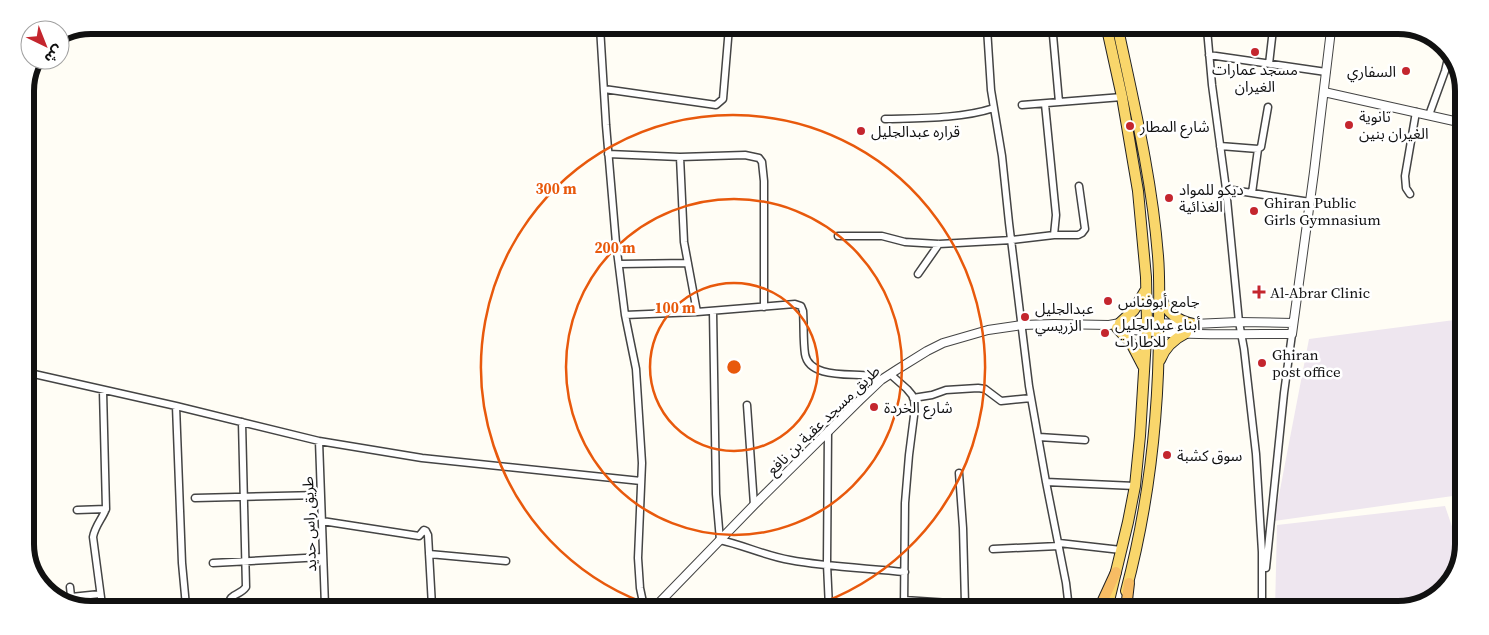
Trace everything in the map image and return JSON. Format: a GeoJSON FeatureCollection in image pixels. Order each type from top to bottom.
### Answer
{"type":"FeatureCollection","features":[{"type":"Feature","properties":{"kind":"highway"},"geometry":{"type":"LineString","coordinates":[[1103,601],[1116,572]]}},
{"type":"Feature","properties":{"kind":"highway"},"geometry":{"type":"LineString","coordinates":[[1127,601],[1128,583]]}},
{"type":"Feature","properties":{"kind":"main road"},"geometry":{"type":"LineString","coordinates":[[1108,34],[1122,97],[1143,227],[1147,327],[1135,486],[1116,572]]}},
{"type":"Feature","properties":{"kind":"main road"},"geometry":{"type":"LineString","coordinates":[[1119,34],[1150,186],[1160,292],[1157,403],[1149,480],[1124,601]]}},
{"type":"Feature","properties":{"kind":"main road"},"geometry":{"type":"LineString","coordinates":[[1144,368],[1131,343],[1116,326],[1134,310],[1146,288]]}},
{"type":"Feature","properties":{"kind":"main road"},"geometry":{"type":"LineString","coordinates":[[1160,292],[1165,305],[1174,316],[1193,324]]}},
{"type":"Feature","properties":{"kind":"main road"},"geometry":{"type":"LineString","coordinates":[[1159,366],[1165,349],[1178,337],[1186,333]]}},
{"type":"Feature","properties":{"kind":"street"},"geometry":{"type":"LineString","coordinates":[[600,34],[616,243],[625,314],[636,369],[641,434],[638,546],[640,588],[643,601]]}},
{"type":"Feature","properties":{"kind":"street"},"geometry":{"type":"LineString","coordinates":[[604,89],[716,105],[724,99],[729,34]]}},
{"type":"Feature","properties":{"kind":"street"},"geometry":{"type":"LineString","coordinates":[[987,34],[991,90],[1002,156],[1031,398],[1068,601]]}},
{"type":"Feature","properties":{"kind":"street"},"geometry":{"type":"LineString","coordinates":[[1208,34],[1212,85],[1226,189],[1239,322],[1244,349],[1256,454],[1262,552],[1262,601]]}},
{"type":"Feature","properties":{"kind":"street"},"geometry":{"type":"LineString","coordinates":[[1269,64],[1272,34]]}},
{"type":"Feature","properties":{"kind":"street"},"geometry":{"type":"LineString","coordinates":[[1263,601],[1284,393],[1331,34]]}},
{"type":"Feature","properties":{"kind":"street"},"geometry":{"type":"LineString","coordinates":[[1053,35],[1059,102]]}},
{"type":"Feature","properties":{"kind":"street"},"geometry":{"type":"LineString","coordinates":[[1210,55],[1326,72]]}},
{"type":"Feature","properties":{"kind":"street"},"geometry":{"type":"LineString","coordinates":[[1429,115],[1447,62]]}},
{"type":"Feature","properties":{"kind":"street"},"geometry":{"type":"LineString","coordinates":[[1324,92],[1455,121]]}},
{"type":"Feature","properties":{"kind":"street"},"geometry":{"type":"LineString","coordinates":[[1022,105],[1122,97]]}},
{"type":"Feature","properties":{"kind":"street"},"geometry":{"type":"LineString","coordinates":[[1045,104],[1056,215],[1054,235]]}},
{"type":"Feature","properties":{"kind":"street"},"geometry":{"type":"LineString","coordinates":[[1252,193],[1258,149],[1262,145],[1268,107]]}},
{"type":"Feature","properties":{"kind":"street"},"geometry":{"type":"LineString","coordinates":[[885,119],[948,116],[994,108]]}},
{"type":"Feature","properties":{"kind":"street"},"geometry":{"type":"LineString","coordinates":[[1410,194],[1406,188],[1405,176],[1416,112]]}},
{"type":"Feature","properties":{"kind":"street"},"geometry":{"type":"LineString","coordinates":[[1220,146],[1258,149]]}},
{"type":"Feature","properties":{"kind":"street"},"geometry":{"type":"LineString","coordinates":[[608,154],[680,157],[746,155],[759,158],[762,162],[764,181],[764,307]]}},
{"type":"Feature","properties":{"kind":"street"},"geometry":{"type":"LineString","coordinates":[[680,157],[684,242],[697,312]]}},
{"type":"Feature","properties":{"kind":"street"},"geometry":{"type":"LineString","coordinates":[[838,236],[882,236],[905,242],[939,244],[1012,240],[1054,235],[1078,235],[1084,231],[1079,186]]}},
{"type":"Feature","properties":{"kind":"street"},"geometry":{"type":"LineString","coordinates":[[1226,189],[1310,202]]}},
{"type":"Feature","properties":{"kind":"street"},"geometry":{"type":"LineString","coordinates":[[918,274],[939,244]]}},
{"type":"Feature","properties":{"kind":"street"},"geometry":{"type":"LineString","coordinates":[[620,264],[688,263]]}},
{"type":"Feature","properties":{"kind":"street"},"geometry":{"type":"LineString","coordinates":[[625,314],[697,312],[795,304],[801,306],[803,311],[805,353],[809,363],[814,368],[820,371],[872,377],[881,380]]}},
{"type":"Feature","properties":{"kind":"street"},"geometry":{"type":"LineString","coordinates":[[712,311],[716,494],[720,540],[790,560],[904,572]]}},
{"type":"Feature","properties":{"kind":"street"},"geometry":{"type":"LineString","coordinates":[[1159,328],[1239,322],[1293,323]]}},
{"type":"Feature","properties":{"kind":"street","name":"طريق مسجد عقبة بن نافع"},"geometry":{"type":"LineString","coordinates":[[661,601],[828,430],[881,380],[943,343],[988,330],[1022,325],[1073,324],[1159,328]]}},
{"type":"Feature","properties":{"kind":"street"},"geometry":{"type":"LineString","coordinates":[[1159,328],[1186,333],[1292,334]]}},
{"type":"Feature","properties":{"kind":"street"},"geometry":{"type":"LineString","coordinates":[[34,374],[319,441],[430,459],[641,481]]}},
{"type":"Feature","properties":{"kind":"street"},"geometry":{"type":"LineString","coordinates":[[890,374],[907,389],[913,398],[915,408],[905,503],[904,600],[919,601]]}},
{"type":"Feature","properties":{"kind":"street"},"geometry":{"type":"LineString","coordinates":[[913,398],[932,395],[946,390],[978,388],[985,390],[1001,401],[1031,398]]}},
{"type":"Feature","properties":{"kind":"street"},"geometry":{"type":"LineString","coordinates":[[101,601],[93,537],[95,527],[102,520],[106,509],[103,390]]}},
{"type":"Feature","properties":{"kind":"street"},"geometry":{"type":"LineString","coordinates":[[747,405],[754,505]]}},
{"type":"Feature","properties":{"kind":"street"},"geometry":{"type":"LineString","coordinates":[[176,406],[182,563],[186,601]]}},
{"type":"Feature","properties":{"kind":"street"},"geometry":{"type":"LineString","coordinates":[[229,601],[231,596],[242,592],[246,587],[242,422]]}},
{"type":"Feature","properties":{"kind":"street"},"geometry":{"type":"LineString","coordinates":[[828,430],[827,564],[829,601]]}},
{"type":"Feature","properties":{"kind":"street"},"geometry":{"type":"LineString","coordinates":[[1039,437],[1085,440]]}},
{"type":"Feature","properties":{"kind":"street","name":"طريق راس حديد"},"geometry":{"type":"LineString","coordinates":[[319,441],[325,601]]}},
{"type":"Feature","properties":{"kind":"street"},"geometry":{"type":"LineString","coordinates":[[958,473],[963,528],[965,601]]}},
{"type":"Feature","properties":{"kind":"street"},"geometry":{"type":"LineString","coordinates":[[1046,482],[1135,486]]}},
{"type":"Feature","properties":{"kind":"street"},"geometry":{"type":"LineString","coordinates":[[194,498],[320,495]]}},
{"type":"Feature","properties":{"kind":"street"},"geometry":{"type":"LineString","coordinates":[[77,510],[106,509]]}},
{"type":"Feature","properties":{"kind":"street"},"geometry":{"type":"LineString","coordinates":[[322,521],[419,536],[424,530],[426,531],[428,535],[432,601]]}},
{"type":"Feature","properties":{"kind":"street"},"geometry":{"type":"LineString","coordinates":[[993,549],[1059,545],[1121,550]]}},
{"type":"Feature","properties":{"kind":"street"},"geometry":{"type":"LineString","coordinates":[[429,554],[506,561]]}},
{"type":"Feature","properties":{"kind":"street"},"geometry":{"type":"LineString","coordinates":[[213,563],[323,557]]}},
{"type":"Feature","properties":{"kind":"street"},"geometry":{"type":"LineString","coordinates":[[70,587],[71,598]]}},
{"type":"Feature","properties":{"kind":"street"},"geometry":{"type":"LineString","coordinates":[[72,598],[100,594]]}},
{"type":"Feature","properties":{"kind":"shaded area"},"geometry":{"type":"Polygon","coordinates":[[[1455,320],[1455,496],[1274,521],[1309,339],[1455,320]]]}},
{"type":"Feature","properties":{"kind":"shaded area"},"geometry":{"type":"Polygon","coordinates":[[[1445,506],[1455,535],[1454,556],[1446,576],[1436,587],[1424,595],[1406,601],[1275,601],[1277,525],[1445,506]]]}},
{"type":"Feature","properties":{"kind":"place","name":"مسجد عمارات الغيران"},"geometry":{"type":"Point","coordinates":[1255,52]}},
{"type":"Feature","properties":{"kind":"place","name":"السفاري"},"geometry":{"type":"Point","coordinates":[1406,71]}},
{"type":"Feature","properties":{"kind":"place","name":"تانوية الغيران بنين"},"geometry":{"type":"Point","coordinates":[1349,125]}},
{"type":"Feature","properties":{"kind":"place","name":"شارع المطار"},"geometry":{"type":"Point","coordinates":[1130,126]}},
{"type":"Feature","properties":{"kind":"place","name":"قراره عبدالجليل"},"geometry":{"type":"Point","coordinates":[861,131]}},
{"type":"Feature","properties":{"kind":"place","name":"ديكو للمواد الغذائية"},"geometry":{"type":"Point","coordinates":[1169,198]}},
{"type":"Feature","properties":{"kind":"place","name":"Ghiran Public Girls Gymnasium"},"geometry":{"type":"Point","coordinates":[1254,211]}},
{"type":"Feature","properties":{"kind":"place","name":"Al-Abrar Clinic"},"geometry":{"type":"Point","coordinates":[1259,292]}},
{"type":"Feature","properties":{"kind":"place","name":"جامع أبوفناس"},"geometry":{"type":"Point","coordinates":[1108,301]}},
{"type":"Feature","properties":{"kind":"place","name":"عبدالجليل الزريسي"},"geometry":{"type":"Point","coordinates":[1025,317]}},
{"type":"Feature","properties":{"kind":"place","name":"أبناء عبدالجليل للاطارات"},"geometry":{"type":"Point","coordinates":[1105,333]}},
{"type":"Feature","properties":{"kind":"place","name":"Ghiran post office"},"geometry":{"type":"Point","coordinates":[1262,363]}},
{"type":"Feature","properties":{"kind":"place","name":"شارع الخردة"},"geometry":{"type":"Point","coordinates":[874,407]}},
{"type":"Feature","properties":{"kind":"place","name":"سوق كشبة"},"geometry":{"type":"Point","coordinates":[1167,455]}}]}
